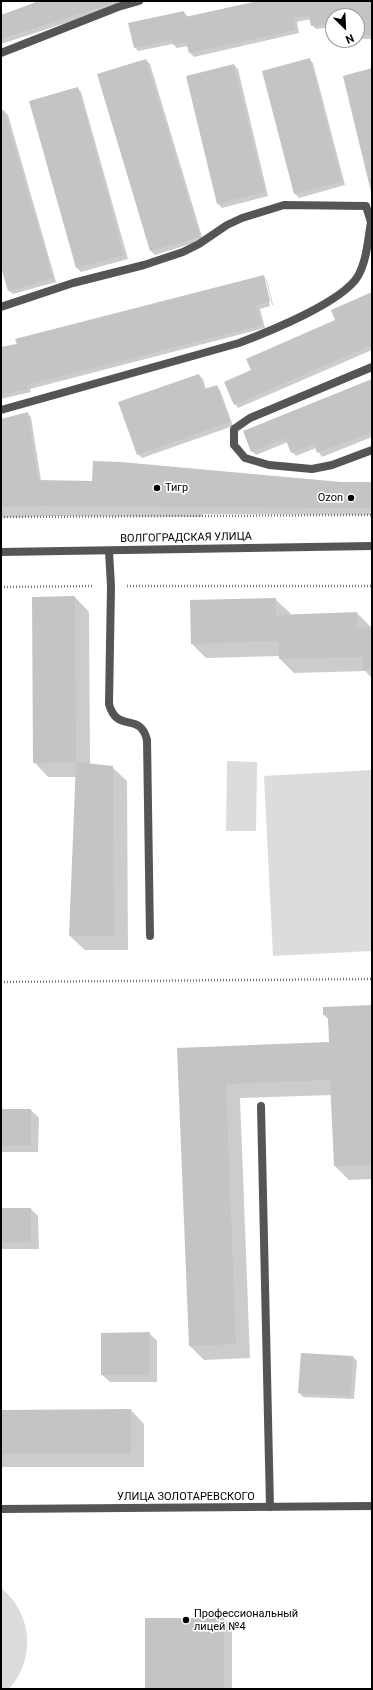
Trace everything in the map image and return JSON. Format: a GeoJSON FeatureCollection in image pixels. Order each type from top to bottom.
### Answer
{"type":"FeatureCollection","features":[{"type":"Feature","properties":{"kind":"street"},"geometry":{"type":"LineString","coordinates":[[1,53],[118,7],[139,1]]}},
{"type":"Feature","properties":{"kind":"street"},"geometry":{"type":"LineString","coordinates":[[1,307],[73,283],[144,265],[183,252],[232,223],[284,205],[366,206],[371,222],[364,258],[358,276],[347,289],[330,301],[264,334],[239,343],[1,410]]}},
{"type":"Feature","properties":{"kind":"street"},"geometry":{"type":"LineString","coordinates":[[372,367],[250,418],[234,429],[234,445],[245,458],[269,465],[312,470],[332,465],[372,450]]}},
{"type":"Feature","properties":{"kind":"street","name":"ВОЛГОГРАДСКАЯ УЛИЦА"},"geometry":{"type":"LineString","coordinates":[[1,552],[372,546]]}},
{"type":"Feature","properties":{"kind":"street"},"geometry":{"type":"LineString","coordinates":[[109,551],[111,586],[109,704],[112,713],[118,720],[139,725],[145,732],[147,740],[150,936]]}},
{"type":"Feature","properties":{"kind":"street"},"geometry":{"type":"LineString","coordinates":[[261,1106],[270,1507]]}},
{"type":"Feature","properties":{"kind":"street","name":"УЛИЦА ЗОЛОТАРЕВСКОГО"},"geometry":{"type":"LineString","coordinates":[[1,1509],[372,1506]]}},
{"type":"Feature","properties":{"kind":"path"},"geometry":{"type":"LineString","coordinates":[[1,517],[372,515]]}},
{"type":"Feature","properties":{"kind":"path"},"geometry":{"type":"LineString","coordinates":[[1,586],[372,586]]}},
{"type":"Feature","properties":{"kind":"path"},"geometry":{"type":"LineString","coordinates":[[1,982],[372,979]]}},
{"type":"Feature","properties":{"kind":"shaded area"},"geometry":{"type":"Polygon","coordinates":[[[227,761],[257,762],[256,831],[226,831],[227,761]]]}},
{"type":"Feature","properties":{"kind":"shaded area"},"geometry":{"type":"Polygon","coordinates":[[[372,770],[372,951],[273,956],[264,776],[372,770]]]}},
{"type":"Feature","properties":{"kind":"shaded area"},"geometry":{"type":"Polygon","coordinates":[[[1,1588],[12,1599],[20,1611],[25,1623],[27,1637],[27,1651],[24,1664],[18,1677],[9,1689],[1,1689],[1,1588]]]}},
{"type":"Feature","properties":{"kind":"building"},"geometry":{"type":"Polygon","coordinates":[[[39,1],[119,1],[1,39],[1,15],[39,1]]]}},
{"type":"Feature","properties":{"kind":"building"},"geometry":{"type":"Polygon","coordinates":[[[258,1],[372,1],[372,35],[365,35],[365,8],[325,8],[325,24],[311,26],[309,15],[293,18],[296,30],[189,53],[186,42],[173,45],[172,40],[134,48],[128,23],[184,11],[185,17],[258,1]]]}},
{"type":"Feature","properties":{"kind":"building"},"geometry":{"type":"Polygon","coordinates":[[[310,58],[342,182],[294,194],[262,71],[310,58]]]}},
{"type":"Feature","properties":{"kind":"building"},"geometry":{"type":"Polygon","coordinates":[[[146,59],[200,237],[150,251],[97,74],[146,59]]]}},
{"type":"Feature","properties":{"kind":"building"},"geometry":{"type":"Polygon","coordinates":[[[234,64],[265,192],[217,204],[186,76],[234,64]]]}},
{"type":"Feature","properties":{"kind":"building"},"geometry":{"type":"Polygon","coordinates":[[[372,68],[372,192],[371,192],[343,76],[372,68]]]}},
{"type":"Feature","properties":{"kind":"building"},"geometry":{"type":"Polygon","coordinates":[[[78,87],[124,255],[76,268],[29,101],[78,87]]]}},
{"type":"Feature","properties":{"kind":"building"},"geometry":{"type":"Polygon","coordinates":[[[4,110],[53,278],[8,291],[1,267],[1,111],[4,110]]]}},
{"type":"Feature","properties":{"kind":"building"},"geometry":{"type":"Polygon","coordinates":[[[264,275],[270,301],[256,305],[262,325],[27,385],[28,389],[1,395],[1,347],[17,344],[15,339],[264,275]]]}},
{"type":"Feature","properties":{"kind":"building"},"geometry":{"type":"Polygon","coordinates":[[[372,292],[372,345],[234,405],[224,382],[251,370],[246,359],[335,320],[331,310],[372,292]]]}},
{"type":"Feature","properties":{"kind":"building"},"geometry":{"type":"Polygon","coordinates":[[[199,374],[204,389],[217,385],[230,422],[137,455],[118,402],[199,374]]]}},
{"type":"Feature","properties":{"kind":"building"},"geometry":{"type":"Polygon","coordinates":[[[372,379],[372,432],[317,453],[314,444],[291,453],[285,438],[251,452],[243,431],[372,379]]]}},
{"type":"Feature","properties":{"kind":"building"},"geometry":{"type":"Polygon","coordinates":[[[28,412],[38,480],[92,481],[93,461],[121,462],[341,482],[372,482],[372,508],[1,507],[1,419],[28,412]]]}},
{"type":"Feature","properties":{"kind":"building"},"geometry":{"type":"Polygon","coordinates":[[[75,596],[76,762],[33,763],[32,597],[75,596]]]}},
{"type":"Feature","properties":{"kind":"building"},"geometry":{"type":"Polygon","coordinates":[[[276,598],[276,615],[357,612],[357,628],[372,627],[372,669],[362,670],[362,657],[279,659],[278,641],[191,644],[190,600],[276,598]]]}},
{"type":"Feature","properties":{"kind":"building"},"geometry":{"type":"Polygon","coordinates":[[[76,762],[113,766],[114,936],[69,936],[76,762]]]}},
{"type":"Feature","properties":{"kind":"building"},"geometry":{"type":"Polygon","coordinates":[[[372,1005],[372,1165],[334,1166],[330,1080],[226,1084],[236,1344],[189,1346],[177,1048],[329,1042],[328,1015],[323,1015],[323,1007],[372,1005]]]}},
{"type":"Feature","properties":{"kind":"building"},"geometry":{"type":"Polygon","coordinates":[[[1,1109],[31,1109],[31,1145],[1,1145],[1,1109]]]}},
{"type":"Feature","properties":{"kind":"building"},"geometry":{"type":"Polygon","coordinates":[[[1,1208],[31,1208],[31,1242],[1,1242],[1,1208]]]}},
{"type":"Feature","properties":{"kind":"building"},"geometry":{"type":"Polygon","coordinates":[[[150,1332],[149,1375],[101,1375],[101,1333],[150,1332]]]}},
{"type":"Feature","properties":{"kind":"building"},"geometry":{"type":"Polygon","coordinates":[[[301,1353],[353,1356],[351,1396],[298,1393],[301,1353]]]}},
{"type":"Feature","properties":{"kind":"building"},"geometry":{"type":"Polygon","coordinates":[[[131,1409],[131,1454],[1,1454],[1,1410],[131,1409]]]}},
{"type":"Feature","properties":{"kind":"building"},"geometry":{"type":"Polygon","coordinates":[[[145,1618],[224,1618],[224,1689],[145,1689],[145,1618]]]}},
{"type":"Feature","properties":{"kind":"place","name":"Тигр"},"geometry":{"type":"Point","coordinates":[157,488]}},
{"type":"Feature","properties":{"kind":"place","name":"Ozon"},"geometry":{"type":"Point","coordinates":[351,498]}},
{"type":"Feature","properties":{"kind":"place","name":"Профессиональный лицей №4"},"geometry":{"type":"Point","coordinates":[186,1620]}}]}
